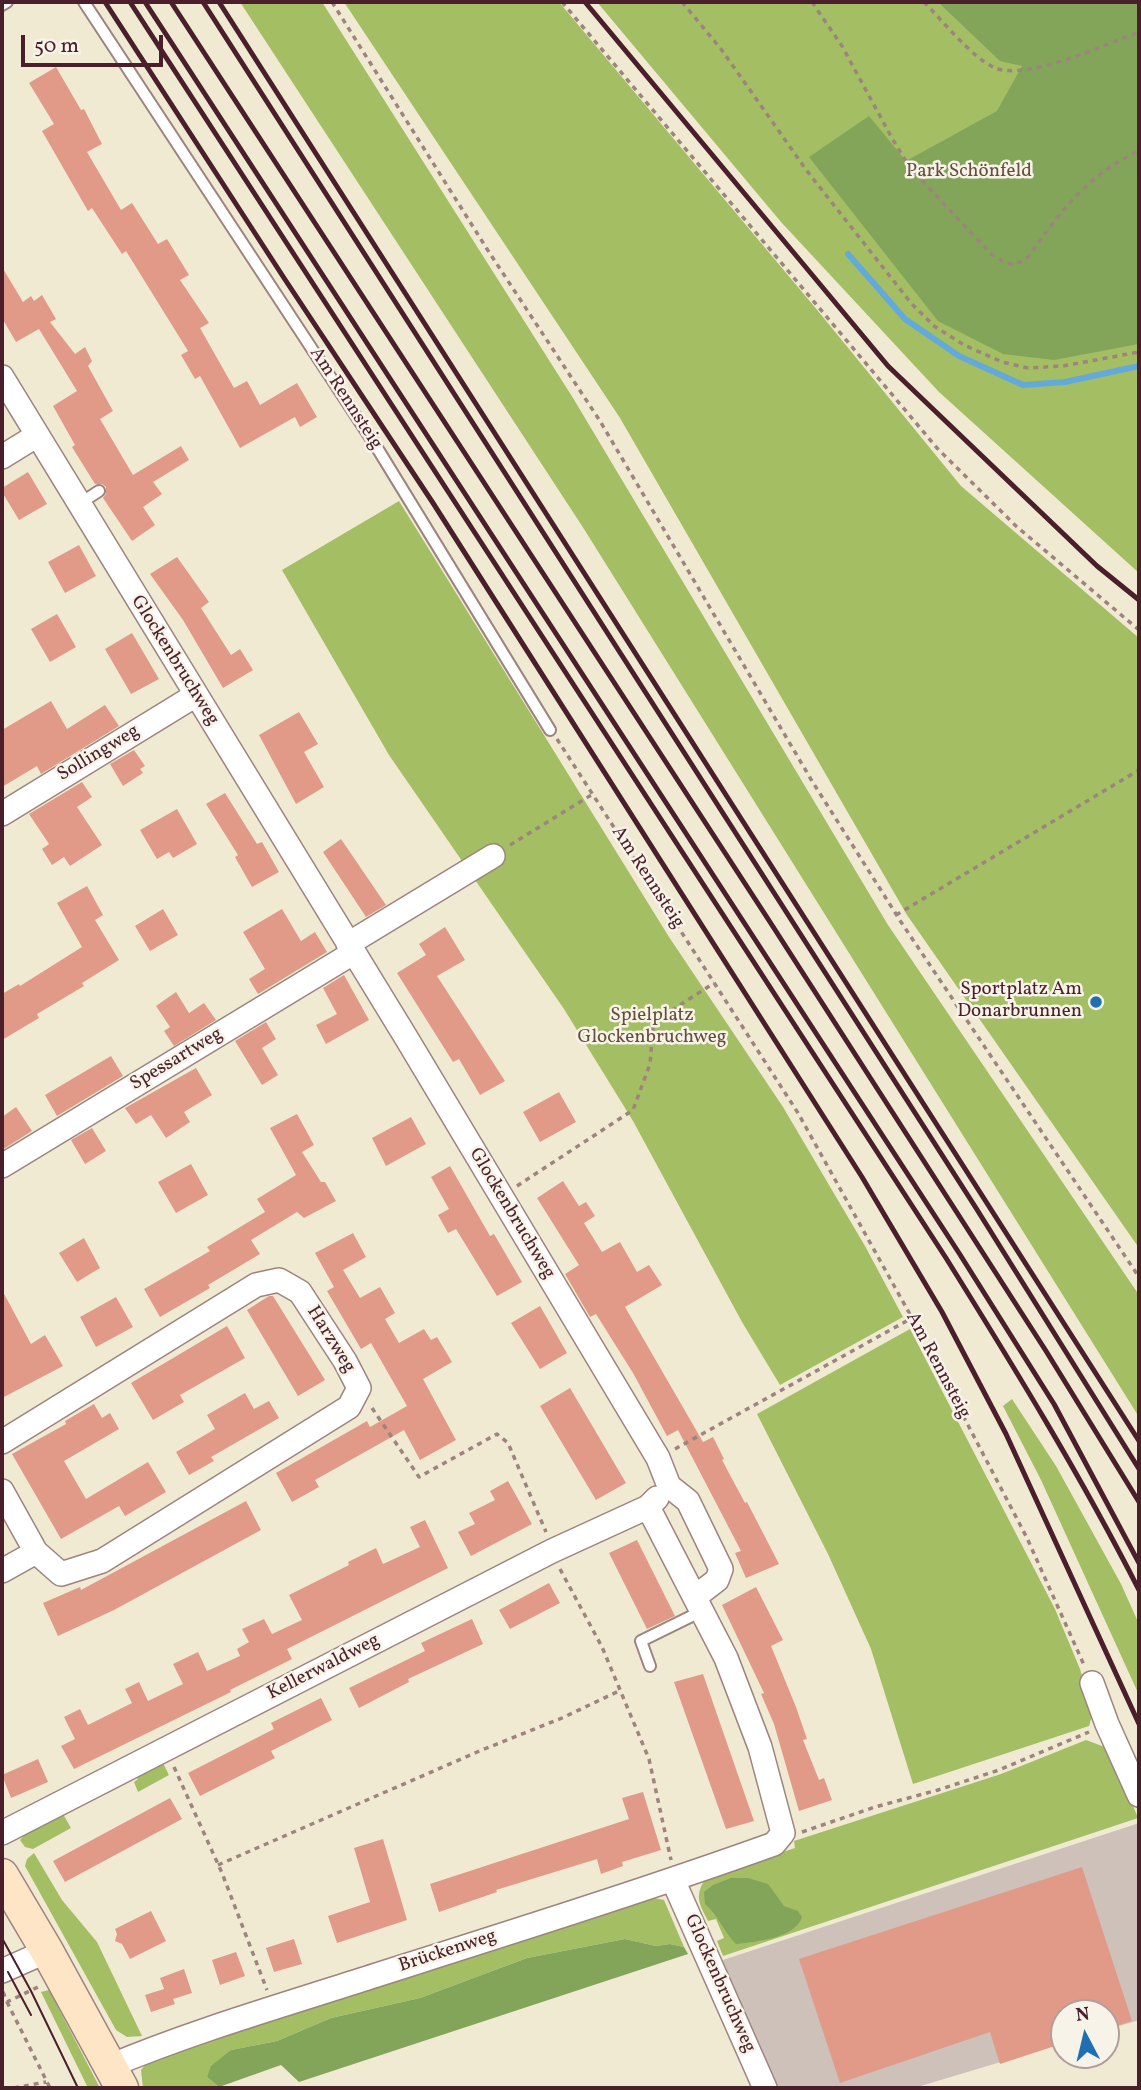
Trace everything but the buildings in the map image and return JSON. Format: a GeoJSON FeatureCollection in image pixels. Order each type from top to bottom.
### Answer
{"type":"FeatureCollection","features":[{"type":"Feature","properties":{"kind":"main road"},"geometry":{"type":"LineString","coordinates":[[2,1875],[116,2077]]}},
{"type":"Feature","properties":{"kind":"street","name":"Glockenbruchweg"},"geometry":{"type":"LineString","coordinates":[[2,377],[351,948],[658,1458],[669,1486],[688,1501],[721,1569],[717,1580],[698,1604]]}},
{"type":"Feature","properties":{"kind":"street"},"geometry":{"type":"LineString","coordinates":[[2,457],[36,436]]}},
{"type":"Feature","properties":{"kind":"street","name":"Sollingweg"},"geometry":{"type":"LineString","coordinates":[[2,814],[196,695]]}},
{"type":"Feature","properties":{"kind":"street"},"geometry":{"type":"LineString","coordinates":[[351,948],[493,856]]}},
{"type":"Feature","properties":{"kind":"street","name":"Spessartweg"},"geometry":{"type":"LineString","coordinates":[[2,1166],[351,948]]}},
{"type":"Feature","properties":{"kind":"street","name":"Harzweg"},"geometry":{"type":"LineString","coordinates":[[2,1442],[256,1285],[279,1280],[300,1292],[345,1361],[359,1388],[349,1407],[102,1560],[61,1574],[36,1552],[2,1491]]}},
{"type":"Feature","properties":{"kind":"street"},"geometry":{"type":"LineString","coordinates":[[669,1486],[648,1507],[726,1658],[760,1747],[783,1833]]}},
{"type":"Feature","properties":{"kind":"street","name":"Kellerwaldweg"},"geometry":{"type":"LineString","coordinates":[[2,1833],[552,1551],[648,1507]]}},
{"type":"Feature","properties":{"kind":"street"},"geometry":{"type":"LineString","coordinates":[[2,1571],[36,1552]]}},
{"type":"Feature","properties":{"kind":"street"},"geometry":{"type":"LineString","coordinates":[[1092,1683],[1139,1795]]}},
{"type":"Feature","properties":{"kind":"street","name":"Brückenweg"},"geometry":{"type":"LineString","coordinates":[[116,2077],[155,2048],[673,1880],[774,1844],[783,1833]]}},
{"type":"Feature","properties":{"kind":"street","name":"Glockenbruchweg"},"geometry":{"type":"LineString","coordinates":[[673,1880],[765,2088]]}},
{"type":"Feature","properties":{"kind":"street"},"geometry":{"type":"LineString","coordinates":[[2,1971],[54,1963]]}},
{"type":"Feature","properties":{"kind":"lane"},"geometry":{"type":"LineString","coordinates":[[2,5],[7,2]]}},
{"type":"Feature","properties":{"kind":"lane","name":"Am Rennsteig"},"geometry":{"type":"LineString","coordinates":[[84,2],[379,451],[550,730]]}},
{"type":"Feature","properties":{"kind":"lane"},"geometry":{"type":"LineString","coordinates":[[79,505],[99,491]]}},
{"type":"Feature","properties":{"kind":"lane"},"geometry":{"type":"LineString","coordinates":[[650,1667],[641,1642],[698,1604]]}},
{"type":"Feature","properties":{"kind":"path"},"geometry":{"type":"LineString","coordinates":[[332,2],[487,250],[600,421],[805,769],[896,915],[1139,1277]]}},
{"type":"Feature","properties":{"kind":"path"},"geometry":{"type":"LineString","coordinates":[[562,2],[937,448],[1016,526],[1139,630]]}},
{"type":"Feature","properties":{"kind":"path"},"geometry":{"type":"LineString","coordinates":[[682,2],[721,49],[815,181],[911,303],[934,326],[964,345],[1002,362],[1028,368],[1063,366],[1139,352]]}},
{"type":"Feature","properties":{"kind":"path"},"geometry":{"type":"LineString","coordinates":[[812,2],[842,46],[911,169],[992,255],[1007,264],[1020,263],[1029,256],[1071,199],[1102,171],[1139,151]]}},
{"type":"Feature","properties":{"kind":"path"},"geometry":{"type":"LineString","coordinates":[[924,2],[977,55],[994,67],[1010,72],[1040,68],[1139,32]]}},
{"type":"Feature","properties":{"kind":"path","name":"Am Rennsteig"},"geometry":{"type":"LineString","coordinates":[[550,730],[798,1112],[912,1318],[1027,1538],[1092,1683]]}},
{"type":"Feature","properties":{"kind":"path"},"geometry":{"type":"LineString","coordinates":[[896,915],[1139,770]]}},
{"type":"Feature","properties":{"kind":"path"},"geometry":{"type":"LineString","coordinates":[[493,856],[593,794]]}},
{"type":"Feature","properties":{"kind":"path"},"geometry":{"type":"LineString","coordinates":[[500,1196],[633,1110],[650,1064],[653,1027],[663,1016],[714,983]]}},
{"type":"Feature","properties":{"kind":"path"},"geometry":{"type":"LineString","coordinates":[[658,1458],[912,1318]]}},
{"type":"Feature","properties":{"kind":"path"},"geometry":{"type":"LineString","coordinates":[[359,1388],[419,1477],[497,1434],[508,1443],[543,1522],[552,1551],[602,1647],[649,1759],[670,1846],[673,1880]]}},
{"type":"Feature","properties":{"kind":"path"},"geometry":{"type":"LineString","coordinates":[[218,1865],[477,1752],[562,1718],[621,1690]]}},
{"type":"Feature","properties":{"kind":"path"},"geometry":{"type":"LineString","coordinates":[[783,1833],[798,1833],[999,1770],[1107,1724]]}},
{"type":"Feature","properties":{"kind":"path"},"geometry":{"type":"LineString","coordinates":[[166,1749],[218,1865],[274,2008]]}},
{"type":"Feature","properties":{"kind":"path"},"geometry":{"type":"LineString","coordinates":[[7,2002],[54,1963]]}},
{"type":"Feature","properties":{"kind":"path"},"geometry":{"type":"LineString","coordinates":[[2,1990],[50,2088]]}},
{"type":"Feature","properties":{"kind":"path"},"geometry":{"type":"LineString","coordinates":[[14,2088],[47,2082]]}},
{"type":"Feature","properties":{"kind":"shaded area"},"geometry":{"type":"Polygon","coordinates":[[[1139,1823],[1139,2020],[1120,2026],[1120,1999],[1050,1999],[1050,2047],[914,2088],[777,2088],[720,1961],[1139,1823]]]}},
{"type":"Feature","properties":{"kind":"green space"},"geometry":{"type":"Polygon","coordinates":[[[240,2],[322,2],[573,398],[888,925],[1139,1295],[1139,1417],[584,529],[240,2]]]}},
{"type":"Feature","properties":{"kind":"green space"},"geometry":{"type":"Polygon","coordinates":[[[344,2],[559,2],[961,486],[1139,638],[1139,1248],[907,915],[620,418],[344,2]]]}},
{"type":"Feature","properties":{"kind":"green space","name":"Park Schönfeld"},"geometry":{"type":"Polygon","coordinates":[[[597,2],[1139,2],[1139,573],[939,392],[781,222],[597,2]]]}},
{"type":"Feature","properties":{"kind":"green space"},"geometry":{"type":"Polygon","coordinates":[[[938,2],[1139,2],[1139,344],[1054,360],[1003,354],[938,321],[809,157],[869,116],[906,161],[997,111],[1022,66],[1000,61],[938,2]]]}},
{"type":"Feature","properties":{"kind":"green space","name":"Spielplatz Glockenbruchweg"},"geometry":{"type":"Polygon","coordinates":[[[399,501],[669,937],[783,1107],[865,1246],[903,1317],[780,1385],[742,1322],[633,1121],[564,1009],[389,755],[282,570],[399,501]]]}},
{"type":"Feature","properties":{"kind":"green space"},"geometry":{"type":"Polygon","coordinates":[[[910,1329],[1055,1609],[1080,1669],[1093,1713],[1089,1726],[913,1784],[871,1649],[828,1554],[757,1414],[910,1329]]]}},
{"type":"Feature","properties":{"kind":"green space"},"geometry":{"type":"Polygon","coordinates":[[[1012,1399],[1056,1466],[1121,1584],[1139,1624],[1139,1695],[1041,1480],[1003,1406],[1012,1399]]]}},
{"type":"Feature","properties":{"kind":"green space"},"geometry":{"type":"Polygon","coordinates":[[[1086,1740],[1110,1749],[1138,1818],[723,1956],[717,1941],[724,1938],[716,1919],[708,1921],[699,1899],[706,1878],[795,1848],[794,1841],[1001,1774],[1086,1740]]]}},
{"type":"Feature","properties":{"kind":"green space"},"geometry":{"type":"Polygon","coordinates":[[[163,1763],[169,1775],[138,1792],[134,1782],[138,1779],[136,1776],[163,1763]]]}},
{"type":"Feature","properties":{"kind":"green space"},"geometry":{"type":"Polygon","coordinates":[[[63,1814],[71,1828],[33,1849],[25,1847],[20,1840],[25,1834],[63,1814]]]}},
{"type":"Feature","properties":{"kind":"green space"},"geometry":{"type":"Polygon","coordinates":[[[34,1853],[62,1900],[97,1942],[142,2036],[127,2037],[116,2030],[25,1866],[27,1859],[34,1853]]]}},
{"type":"Feature","properties":{"kind":"green space"},"geometry":{"type":"Polygon","coordinates":[[[731,1878],[748,1878],[768,1884],[784,1906],[798,1911],[802,1917],[798,1924],[792,1930],[774,1938],[736,1944],[705,1904],[704,1892],[731,1878]]]}},
{"type":"Feature","properties":{"kind":"green space"},"geometry":{"type":"Polygon","coordinates":[[[649,1897],[664,1900],[684,1947],[670,1944],[656,1946],[625,1939],[527,1958],[420,1998],[331,2018],[277,2041],[231,2050],[207,2077],[219,2087],[143,2088],[141,2070],[151,2057],[649,1897]]]}},
{"type":"Feature","properties":{"kind":"green space"},"geometry":{"type":"Polygon","coordinates":[[[625,1939],[656,1946],[670,1944],[684,1947],[688,1954],[299,2082],[281,2065],[219,2087],[207,2077],[211,2066],[231,2050],[277,2041],[331,2018],[420,1998],[527,1958],[625,1939]]]}},
{"type":"Feature","properties":{"kind":"green space"},"geometry":{"type":"Polygon","coordinates":[[[49,1990],[100,2088],[88,2088],[41,1992],[49,1990]]]}},
{"type":"Feature","properties":{"kind":"waterway"},"geometry":{"type":"LineString","coordinates":[[848,254],[905,319],[959,356],[1023,385],[1065,382],[1139,366]]}},
{"type":"Feature","properties":{"kind":"tram line"},"geometry":{"type":"LineString","coordinates":[[2,1938],[78,2088]]}},
{"type":"Feature","properties":{"kind":"tram line"},"geometry":{"type":"LineString","coordinates":[[8,1972],[31,2015]]}},
{"type":"Feature","properties":{"kind":"railway"},"geometry":{"type":"LineString","coordinates":[[105,2],[433,503],[862,1177],[942,1312],[1006,1434],[1139,1724]]}},
{"type":"Feature","properties":{"kind":"railway"},"geometry":{"type":"LineString","coordinates":[[130,2],[946,1258],[1022,1381],[1139,1590]]}},
{"type":"Feature","properties":{"kind":"railway"},"geometry":{"type":"LineString","coordinates":[[145,2],[959,1253],[1054,1404],[1139,1563]]}},
{"type":"Feature","properties":{"kind":"railway"},"geometry":{"type":"LineString","coordinates":[[171,2],[770,922],[1046,1351],[1139,1502]]}},
{"type":"Feature","properties":{"kind":"railway"},"geometry":{"type":"LineString","coordinates":[[203,2],[976,1208],[1139,1469]]}},
{"type":"Feature","properties":{"kind":"railway"},"geometry":{"type":"LineString","coordinates":[[219,2],[1139,1441]]}},
{"type":"Feature","properties":{"kind":"railway"},"geometry":{"type":"LineString","coordinates":[[585,2],[888,366],[1097,566],[1139,600]]}},
{"type":"Feature","properties":{"kind":"place","name":"Sportplatz Am Donarbrunnen"},"geometry":{"type":"Point","coordinates":[1096,1002]}}]}
